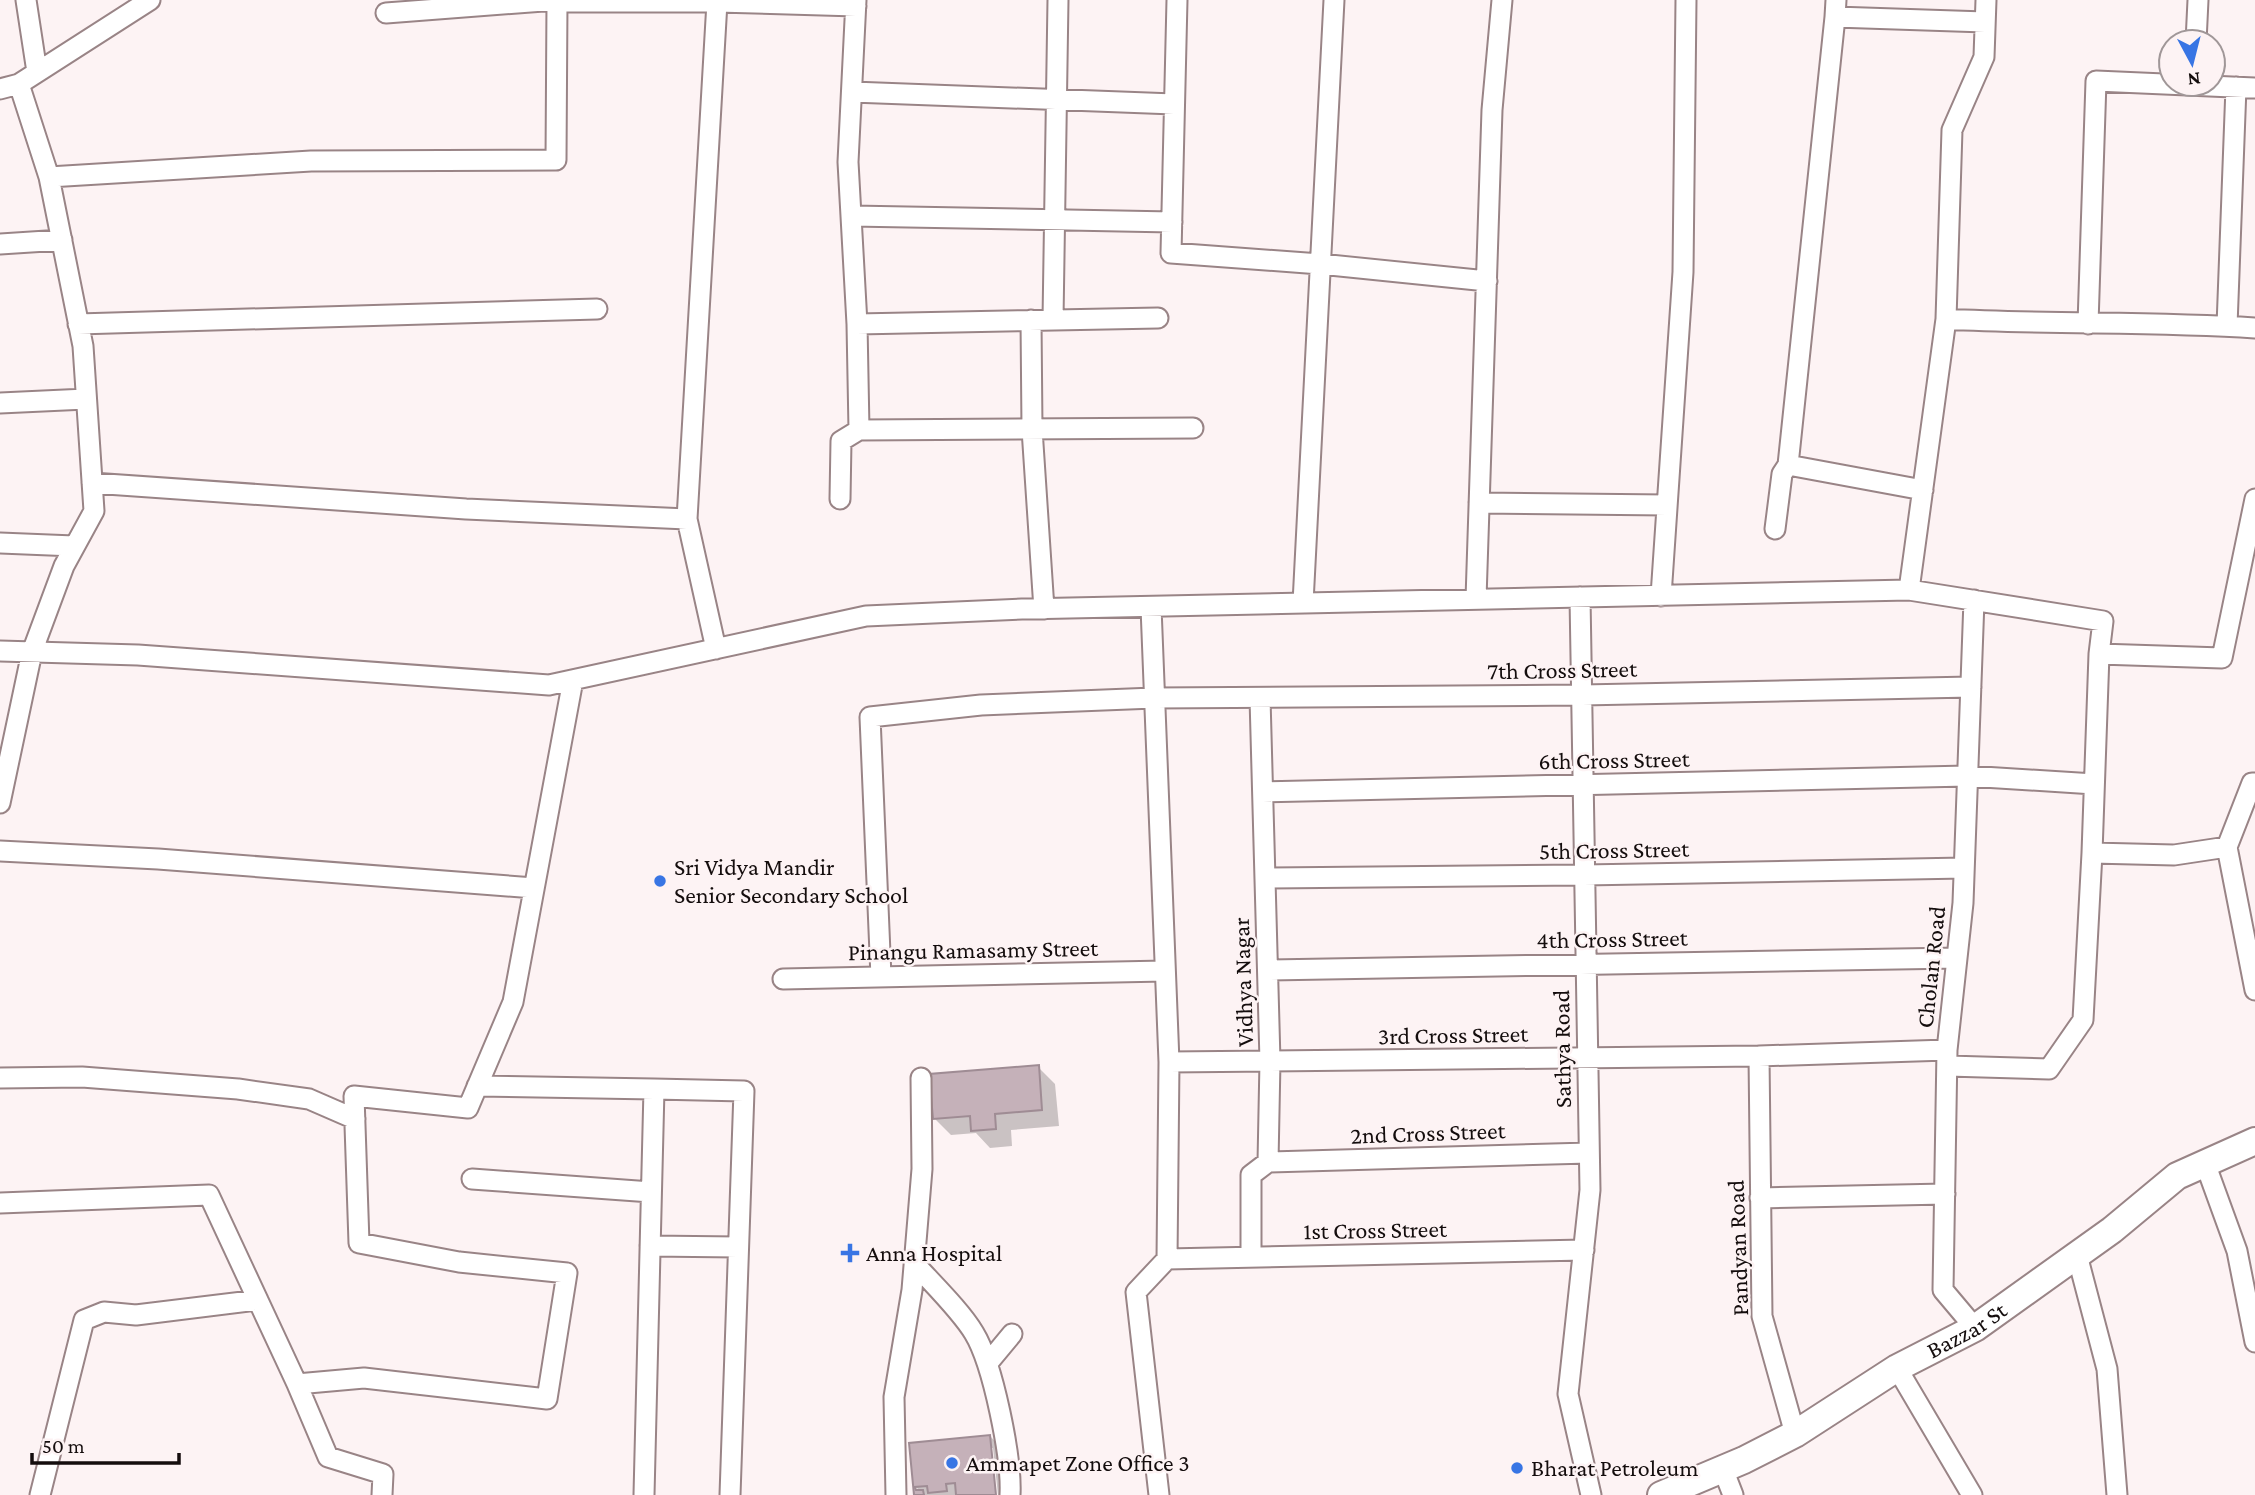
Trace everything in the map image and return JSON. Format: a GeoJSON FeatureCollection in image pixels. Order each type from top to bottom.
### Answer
{"type":"FeatureCollection","features":[{"type":"Feature","properties":{"kind":"main road","name":"Bazzar St"},"geometry":{"type":"LineString","coordinates":[[1661,1495],[1795,1434],[1896,1368],[1975,1328],[2112,1230],[2176,1176],[2255,1141]]}},
{"type":"Feature","properties":{"kind":"street"},"geometry":{"type":"LineString","coordinates":[[26,0],[37,72]]}},
{"type":"Feature","properties":{"kind":"street"},"geometry":{"type":"LineString","coordinates":[[0,803],[3,778],[32,652],[64,566],[94,511],[83,346],[49,177],[10,86],[37,72],[150,0]]}},
{"type":"Feature","properties":{"kind":"street"},"geometry":{"type":"LineString","coordinates":[[1054,320],[1058,0]]}},
{"type":"Feature","properties":{"kind":"street"},"geometry":{"type":"LineString","coordinates":[[1177,0],[1171,253],[1320,264],[1487,281]]}},
{"type":"Feature","properties":{"kind":"street"},"geometry":{"type":"LineString","coordinates":[[1303,603],[1334,0]]}},
{"type":"Feature","properties":{"kind":"street"},"geometry":{"type":"LineString","coordinates":[[1476,600],[1492,110],[1502,0]]}},
{"type":"Feature","properties":{"kind":"street"},"geometry":{"type":"LineString","coordinates":[[1661,596],[1683,272],[1686,0]]}},
{"type":"Feature","properties":{"kind":"street"},"geometry":{"type":"LineString","coordinates":[[1909,590],[1946,319],[1952,130],[1984,57],[1986,0]]}},
{"type":"Feature","properties":{"kind":"street"},"geometry":{"type":"LineString","coordinates":[[2197,28],[2198,0]]}},
{"type":"Feature","properties":{"kind":"street"},"geometry":{"type":"LineString","coordinates":[[49,177],[311,161],[556,160],[557,1]]}},
{"type":"Feature","properties":{"kind":"street"},"geometry":{"type":"LineString","coordinates":[[386,13],[557,1],[856,3],[848,162],[857,324],[859,430]]}},
{"type":"Feature","properties":{"kind":"street"},"geometry":{"type":"LineString","coordinates":[[716,649],[687,519],[717,2]]}},
{"type":"Feature","properties":{"kind":"street"},"geometry":{"type":"LineString","coordinates":[[1775,528],[1782,474],[1788,465],[1836,9],[1985,22]]}},
{"type":"Feature","properties":{"kind":"street"},"geometry":{"type":"LineString","coordinates":[[2088,324],[2096,82],[2157,84]]}},
{"type":"Feature","properties":{"kind":"street"},"geometry":{"type":"LineString","coordinates":[[2227,87],[2246,88],[2227,326]]}},
{"type":"Feature","properties":{"kind":"street"},"geometry":{"type":"LineString","coordinates":[[852,92],[1174,104]]}},
{"type":"Feature","properties":{"kind":"street"},"geometry":{"type":"LineString","coordinates":[[852,216],[1172,222]]}},
{"type":"Feature","properties":{"kind":"street"},"geometry":{"type":"LineString","coordinates":[[0,244],[62,240]]}},
{"type":"Feature","properties":{"kind":"street"},"geometry":{"type":"LineString","coordinates":[[78,324],[597,309]]}},
{"type":"Feature","properties":{"kind":"street"},"geometry":{"type":"LineString","coordinates":[[857,324],[1158,318]]}},
{"type":"Feature","properties":{"kind":"street"},"geometry":{"type":"LineString","coordinates":[[1946,319],[2255,328]]}},
{"type":"Feature","properties":{"kind":"street"},"geometry":{"type":"LineString","coordinates":[[1031,320],[1032,429],[1044,609]]}},
{"type":"Feature","properties":{"kind":"street"},"geometry":{"type":"LineString","coordinates":[[0,403],[86,399]]}},
{"type":"Feature","properties":{"kind":"street"},"geometry":{"type":"LineString","coordinates":[[840,499],[841,441],[859,430],[1194,428]]}},
{"type":"Feature","properties":{"kind":"street"},"geometry":{"type":"LineString","coordinates":[[1788,465],[1923,490]]}},
{"type":"Feature","properties":{"kind":"street"},"geometry":{"type":"LineString","coordinates":[[92,483],[466,509],[687,519]]}},
{"type":"Feature","properties":{"kind":"street"},"geometry":{"type":"LineString","coordinates":[[2099,654],[2222,658],[2255,499]]}},
{"type":"Feature","properties":{"kind":"street"},"geometry":{"type":"LineString","coordinates":[[1479,503],[1667,505]]}},
{"type":"Feature","properties":{"kind":"street"},"geometry":{"type":"LineString","coordinates":[[0,543],[75,546]]}},
{"type":"Feature","properties":{"kind":"street"},"geometry":{"type":"LineString","coordinates":[[0,651],[138,655],[549,685],[866,616],[1044,609],[1909,590],[2103,621],[2099,654],[2092,853],[2174,855],[2227,847]]}},
{"type":"Feature","properties":{"kind":"street","name":"Sathya Road"},"geometry":{"type":"LineString","coordinates":[[1580,597],[1590,1190],[1568,1394],[1591,1495]]}},
{"type":"Feature","properties":{"kind":"street","name":"Cholan Road"},"geometry":{"type":"LineString","coordinates":[[1974,600],[1964,868],[1947,1058],[1943,1290],[1975,1328]]}},
{"type":"Feature","properties":{"kind":"street"},"geometry":{"type":"LineString","coordinates":[[1151,607],[1169,1062],[1167,1259],[1136,1292],[1159,1495]]}},
{"type":"Feature","properties":{"kind":"street"},"geometry":{"type":"LineString","coordinates":[[298,1384],[364,1378],[547,1399],[567,1273],[459,1262],[359,1243],[354,1096],[468,1108],[513,1002],[573,680]]}},
{"type":"Feature","properties":{"kind":"street","name":"7th Cross Street"},"geometry":{"type":"LineString","coordinates":[[881,977],[870,717],[981,705],[1154,698],[1582,695],[1971,687]]}},
{"type":"Feature","properties":{"kind":"street","name":"Vidhya Nagar"},"geometry":{"type":"LineString","coordinates":[[1260,698],[1270,1061],[1268,1162]]}},
{"type":"Feature","properties":{"kind":"street","name":"6th Cross Street"},"geometry":{"type":"LineString","coordinates":[[1262,792],[1967,776],[2094,784]]}},
{"type":"Feature","properties":{"kind":"street"},"geometry":{"type":"LineString","coordinates":[[2254,781],[2227,847],[2255,990]]}},
{"type":"Feature","properties":{"kind":"street"},"geometry":{"type":"LineString","coordinates":[[0,851],[158,859],[534,888]]}},
{"type":"Feature","properties":{"kind":"street","name":"3rd Cross Street"},"geometry":{"type":"LineString","coordinates":[[1169,1062],[1759,1056],[1947,1058],[2049,1069],[2083,1020],[2092,853]]}},
{"type":"Feature","properties":{"kind":"street","name":"5th Cross Street"},"geometry":{"type":"LineString","coordinates":[[1265,878],[1964,868]]}},
{"type":"Feature","properties":{"kind":"street","name":"4th Cross Street"},"geometry":{"type":"LineString","coordinates":[[1268,970],[1957,958]]}},
{"type":"Feature","properties":{"kind":"street","name":"Pinangu Ramasamy Street"},"geometry":{"type":"LineString","coordinates":[[783,979],[1165,971]]}},
{"type":"Feature","properties":{"kind":"street","name":"Pandyan Road"},"geometry":{"type":"LineString","coordinates":[[1759,1056],[1762,1317],[1795,1434]]}},
{"type":"Feature","properties":{"kind":"street"},"geometry":{"type":"LineString","coordinates":[[0,1078],[82,1077],[238,1089],[309,1099],[355,1119]]}},
{"type":"Feature","properties":{"kind":"street"},"geometry":{"type":"LineString","coordinates":[[895,1495],[894,1397],[912,1290],[922,1169],[921,1078]]}},
{"type":"Feature","properties":{"kind":"street"},"geometry":{"type":"LineString","coordinates":[[477,1086],[744,1091],[730,1495]]}},
{"type":"Feature","properties":{"kind":"street"},"geometry":{"type":"LineString","coordinates":[[644,1495],[654,1089]]}},
{"type":"Feature","properties":{"kind":"street","name":"2nd Cross Street"},"geometry":{"type":"LineString","coordinates":[[1268,1162],[1589,1153]]}},
{"type":"Feature","properties":{"kind":"street"},"geometry":{"type":"LineString","coordinates":[[1251,1257],[1251,1175],[1268,1162]]}},
{"type":"Feature","properties":{"kind":"street"},"geometry":{"type":"LineString","coordinates":[[2205,1163],[2237,1251],[2255,1342]]}},
{"type":"Feature","properties":{"kind":"street"},"geometry":{"type":"LineString","coordinates":[[472,1180],[651,1192]]}},
{"type":"Feature","properties":{"kind":"street"},"geometry":{"type":"LineString","coordinates":[[1760,1198],[1945,1194]]}},
{"type":"Feature","properties":{"kind":"street"},"geometry":{"type":"LineString","coordinates":[[0,1203],[209,1195],[298,1384],[328,1457],[383,1474],[382,1495]]}},
{"type":"Feature","properties":{"kind":"street"},"geometry":{"type":"LineString","coordinates":[[650,1246],[738,1247]]}},
{"type":"Feature","properties":{"kind":"street","name":"1st Cross Street"},"geometry":{"type":"LineString","coordinates":[[1167,1259],[1584,1250]]}},
{"type":"Feature","properties":{"kind":"street"},"geometry":{"type":"LineString","coordinates":[[2077,1255],[2107,1370],[2117,1495]]}},
{"type":"Feature","properties":{"kind":"street"},"geometry":{"type":"LineString","coordinates":[[914,1263],[974,1332],[988,1363],[1005,1441],[1010,1495]]}},
{"type":"Feature","properties":{"kind":"street"},"geometry":{"type":"LineString","coordinates":[[40,1495],[84,1320],[104,1312],[136,1315],[258,1300]]}},
{"type":"Feature","properties":{"kind":"street"},"geometry":{"type":"LineString","coordinates":[[988,1363],[1012,1335]]}},
{"type":"Feature","properties":{"kind":"street"},"geometry":{"type":"LineString","coordinates":[[1896,1368],[1972,1495]]}},
{"type":"Feature","properties":{"kind":"street"},"geometry":{"type":"LineString","coordinates":[[1723,1469],[1733,1495]]}},
{"type":"Feature","properties":{"kind":"building"},"geometry":{"type":"Polygon","coordinates":[[[1039,1065],[1042,1110],[995,1114],[996,1129],[971,1131],[970,1116],[933,1119],[929,1074],[1039,1065]]]}},
{"type":"Feature","properties":{"kind":"building","name":"Ammapet Zone Office 3"},"geometry":{"type":"Polygon","coordinates":[[[990,1435],[996,1495],[956,1495],[955,1483],[946,1484],[947,1491],[928,1493],[927,1486],[915,1487],[916,1490],[923,1490],[924,1495],[914,1495],[909,1443],[990,1435]]]}},
{"type":"Feature","properties":{"kind":"place","name":"Sri Vidya Mandir Senior Secondary School"},"geometry":{"type":"Point","coordinates":[660,881]}},
{"type":"Feature","properties":{"kind":"place","name":"Anna Hospital"},"geometry":{"type":"Point","coordinates":[850,1253]}},
{"type":"Feature","properties":{"kind":"place","name":"Ammapet Zone Office 3"},"geometry":{"type":"Point","coordinates":[952,1463]}},
{"type":"Feature","properties":{"kind":"place","name":"Bharat Petroleum"},"geometry":{"type":"Point","coordinates":[1517,1468]}}]}
